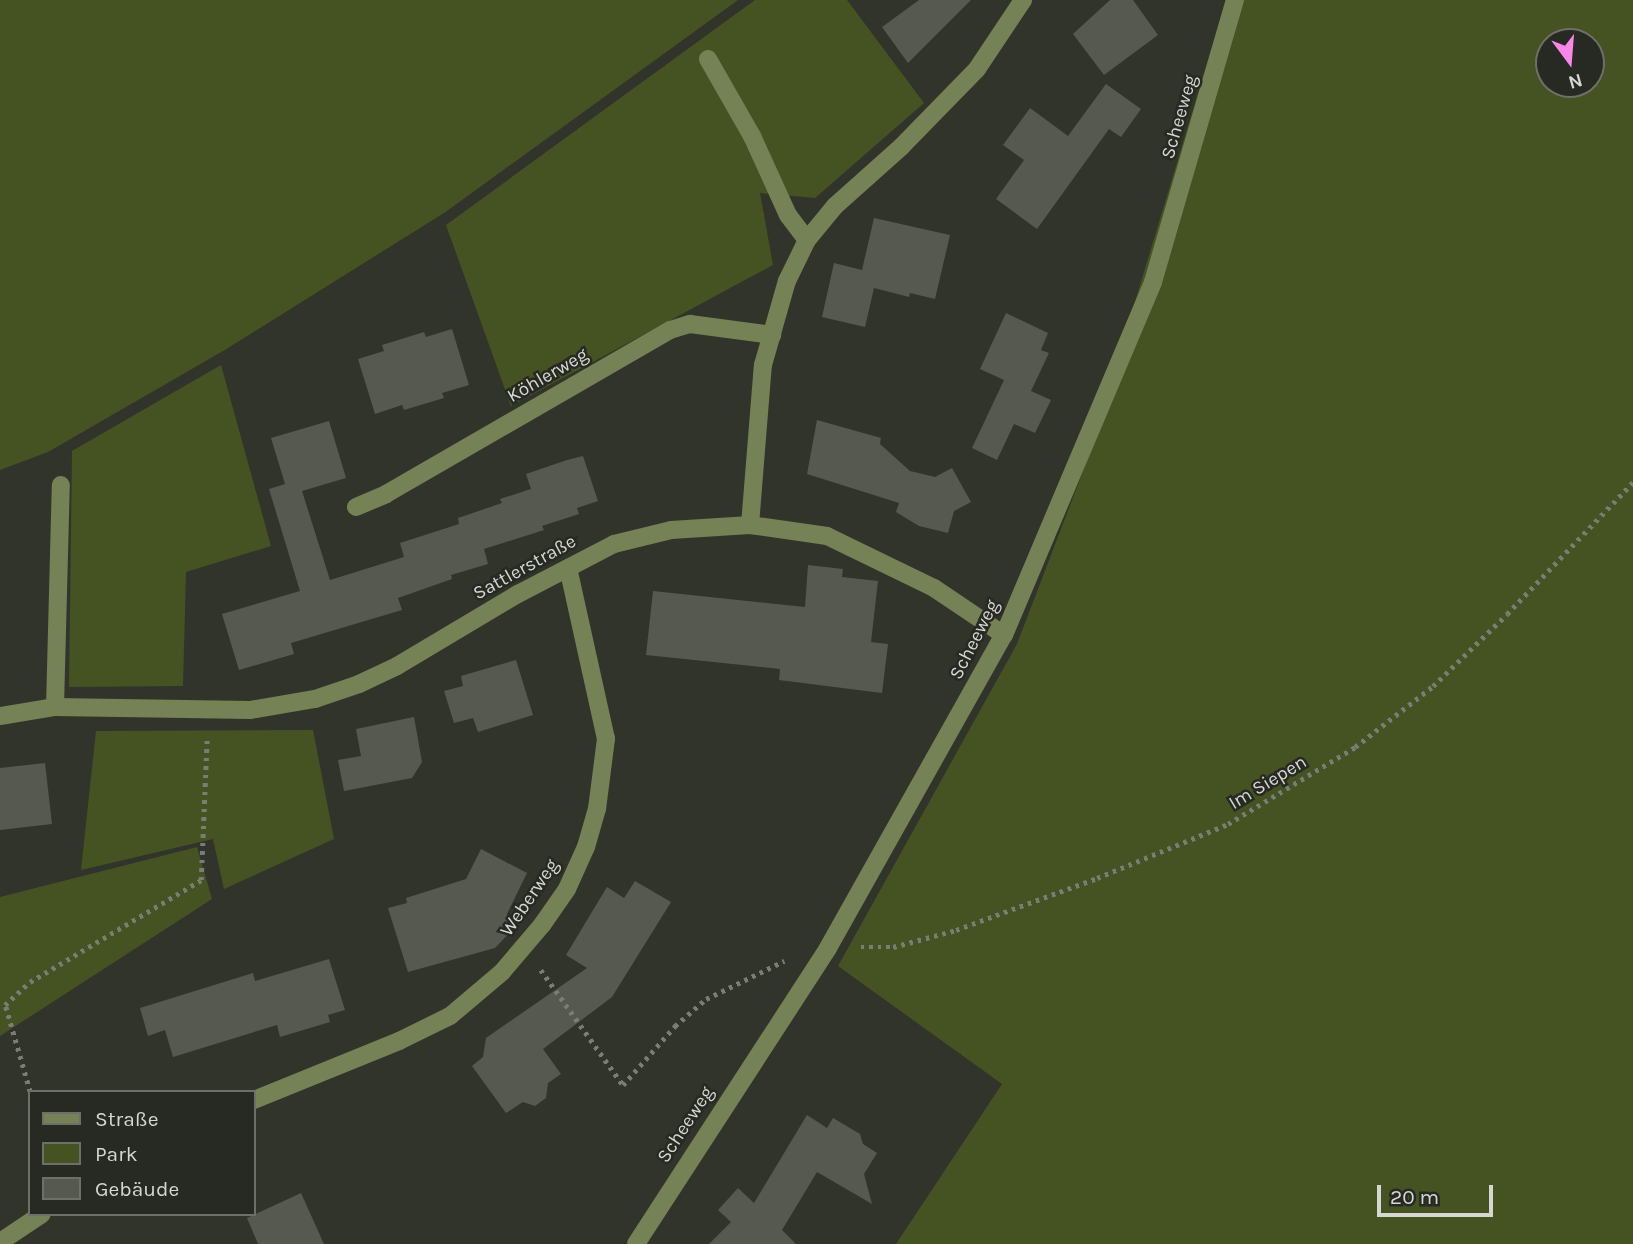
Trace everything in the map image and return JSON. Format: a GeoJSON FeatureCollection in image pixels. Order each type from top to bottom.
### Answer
{"type":"FeatureCollection","features":[{"type":"Feature","properties":{"kind":"street"},"geometry":{"type":"LineString","coordinates":[[750,525],[763,365],[787,281],[807,240],[835,206],[901,147],[977,69],[1023,0]]}},
{"type":"Feature","properties":{"kind":"street","name":"Scheeweg"},"geometry":{"type":"LineString","coordinates":[[636,1244],[828,948],[1004,635],[1153,282],[1235,0]]}},
{"type":"Feature","properties":{"kind":"street"},"geometry":{"type":"LineString","coordinates":[[708,58],[752,136],[788,215],[807,240]]}},
{"type":"Feature","properties":{"kind":"street","name":"Köhlerweg"},"geometry":{"type":"LineString","coordinates":[[356,507],[386,494],[670,330],[690,324],[772,335]]}},
{"type":"Feature","properties":{"kind":"street"},"geometry":{"type":"LineString","coordinates":[[55,707],[61,485]]}},
{"type":"Feature","properties":{"kind":"street","name":"Sattlerstraße"},"geometry":{"type":"LineString","coordinates":[[0,716],[55,707],[250,710],[285,705],[359,684],[397,666],[614,544],[671,530],[750,525],[827,536],[934,588],[1004,635]]}},
{"type":"Feature","properties":{"kind":"street","name":"Weberweg"},"geometry":{"type":"LineString","coordinates":[[256,1099],[399,1041],[450,1016],[502,972],[524,947],[571,878],[586,847],[603,778],[606,739],[568,568]]}},
{"type":"Feature","properties":{"kind":"street"},"geometry":{"type":"LineString","coordinates":[[0,1242],[39,1216]]}},
{"type":"Feature","properties":{"kind":"path","name":"Im Siepen"},"geometry":{"type":"LineString","coordinates":[[524,947],[623,1085],[675,1026],[706,999],[771,964],[828,948],[893,947],[956,930],[1097,878],[1228,824],[1355,747],[1433,686],[1507,614],[1633,482]]}},
{"type":"Feature","properties":{"kind":"path"},"geometry":{"type":"LineString","coordinates":[[29,1090],[2,1007],[30,982],[201,880],[209,710]]}},
{"type":"Feature","properties":{"kind":"green space"},"geometry":{"type":"Polygon","coordinates":[[[0,0],[738,0],[444,213],[223,351],[48,452],[0,470],[0,0]]]}},
{"type":"Feature","properties":{"kind":"green space"},"geometry":{"type":"Polygon","coordinates":[[[755,0],[847,0],[924,103],[815,198],[760,193],[773,265],[511,406],[446,225],[755,0]]]}},
{"type":"Feature","properties":{"kind":"green space"},"geometry":{"type":"Polygon","coordinates":[[[1226,0],[1633,0],[1633,1244],[896,1244],[1002,1084],[838,966],[1017,644],[1087,461],[1226,0]]]}},
{"type":"Feature","properties":{"kind":"green space"},"geometry":{"type":"Polygon","coordinates":[[[221,365],[271,546],[186,572],[183,686],[69,687],[72,451],[221,365]]]}},
{"type":"Feature","properties":{"kind":"green space"},"geometry":{"type":"Polygon","coordinates":[[[313,730],[334,839],[224,889],[213,839],[81,870],[96,731],[313,730]]]}},
{"type":"Feature","properties":{"kind":"green space"},"geometry":{"type":"Polygon","coordinates":[[[197,847],[212,899],[0,1036],[0,897],[197,847]]]}},
{"type":"Feature","properties":{"kind":"building"},"geometry":{"type":"Polygon","coordinates":[[[919,0],[971,0],[908,63],[882,27],[919,0]]]}},
{"type":"Feature","properties":{"kind":"building"},"geometry":{"type":"Polygon","coordinates":[[[1110,0],[1133,0],[1158,35],[1104,75],[1073,34],[1110,0]]]}},
{"type":"Feature","properties":{"kind":"building"},"geometry":{"type":"Polygon","coordinates":[[[1106,84],[1141,109],[1121,137],[1109,129],[1037,229],[996,199],[1024,160],[1003,145],[1030,108],[1068,136],[1106,84]]]}},
{"type":"Feature","properties":{"kind":"building"},"geometry":{"type":"Polygon","coordinates":[[[874,218],[950,235],[935,299],[910,293],[909,297],[874,288],[865,327],[822,317],[834,263],[862,270],[874,218]]]}},
{"type":"Feature","properties":{"kind":"building"},"geometry":{"type":"Polygon","coordinates":[[[1006,313],[1048,333],[1041,350],[1049,353],[1031,391],[1051,400],[1035,433],[1014,424],[997,460],[972,448],[1004,380],[980,369],[1006,313]]]}},
{"type":"Feature","properties":{"kind":"building"},"geometry":{"type":"Polygon","coordinates":[[[452,329],[469,385],[442,393],[444,398],[404,410],[402,405],[375,414],[358,359],[384,351],[382,345],[424,332],[426,337],[452,329]]]}},
{"type":"Feature","properties":{"kind":"building"},"geometry":{"type":"Polygon","coordinates":[[[817,420],[881,438],[880,444],[910,471],[935,477],[952,468],[971,502],[954,511],[948,533],[919,526],[896,512],[899,503],[807,474],[817,420]]]}},
{"type":"Feature","properties":{"kind":"building"},"geometry":{"type":"Polygon","coordinates":[[[329,421],[346,478],[302,491],[330,580],[404,557],[400,543],[459,524],[458,518],[502,503],[500,499],[531,489],[526,474],[567,460],[583,456],[598,501],[577,508],[579,514],[542,526],[544,530],[484,549],[488,564],[451,575],[452,579],[398,598],[402,610],[291,643],[294,654],[239,670],[222,614],[300,591],[269,489],[285,484],[271,438],[329,421]]]}},
{"type":"Feature","properties":{"kind":"building"},"geometry":{"type":"Polygon","coordinates":[[[808,565],[843,569],[842,577],[878,581],[871,642],[888,644],[882,693],[779,680],[780,669],[646,655],[653,591],[805,607],[808,565]]]}},
{"type":"Feature","properties":{"kind":"building"},"geometry":{"type":"Polygon","coordinates":[[[516,660],[533,715],[478,732],[473,718],[454,723],[444,691],[463,686],[461,676],[516,660]]]}},
{"type":"Feature","properties":{"kind":"building"},"geometry":{"type":"Polygon","coordinates":[[[414,717],[422,762],[412,778],[344,791],[338,760],[361,756],[356,729],[414,717]]]}},
{"type":"Feature","properties":{"kind":"building"},"geometry":{"type":"Polygon","coordinates":[[[45,763],[52,824],[0,830],[0,768],[45,763]]]}},
{"type":"Feature","properties":{"kind":"building"},"geometry":{"type":"Polygon","coordinates":[[[481,849],[527,873],[507,914],[516,926],[495,948],[408,972],[388,908],[407,903],[406,898],[466,879],[481,849]]]}},
{"type":"Feature","properties":{"kind":"building"},"geometry":{"type":"Polygon","coordinates":[[[635,881],[671,902],[612,997],[543,1049],[561,1074],[548,1083],[546,1098],[535,1106],[523,1102],[506,1113],[472,1066],[483,1057],[486,1038],[587,968],[566,955],[607,887],[624,898],[635,881]]]}},
{"type":"Feature","properties":{"kind":"building"},"geometry":{"type":"Polygon","coordinates":[[[329,959],[345,1010],[328,1015],[330,1022],[280,1037],[277,1025],[173,1057],[165,1030],[148,1036],[140,1008],[253,973],[255,981],[329,959]]]}},
{"type":"Feature","properties":{"kind":"building"},"geometry":{"type":"Polygon","coordinates":[[[807,1115],[827,1128],[833,1118],[860,1134],[863,1144],[877,1153],[864,1174],[872,1204],[817,1172],[782,1230],[796,1244],[709,1244],[731,1222],[718,1210],[738,1188],[754,1203],[807,1115]]]}},
{"type":"Feature","properties":{"kind":"building"},"geometry":{"type":"Polygon","coordinates":[[[301,1193],[324,1244],[258,1244],[247,1218],[301,1193]]]}}]}
